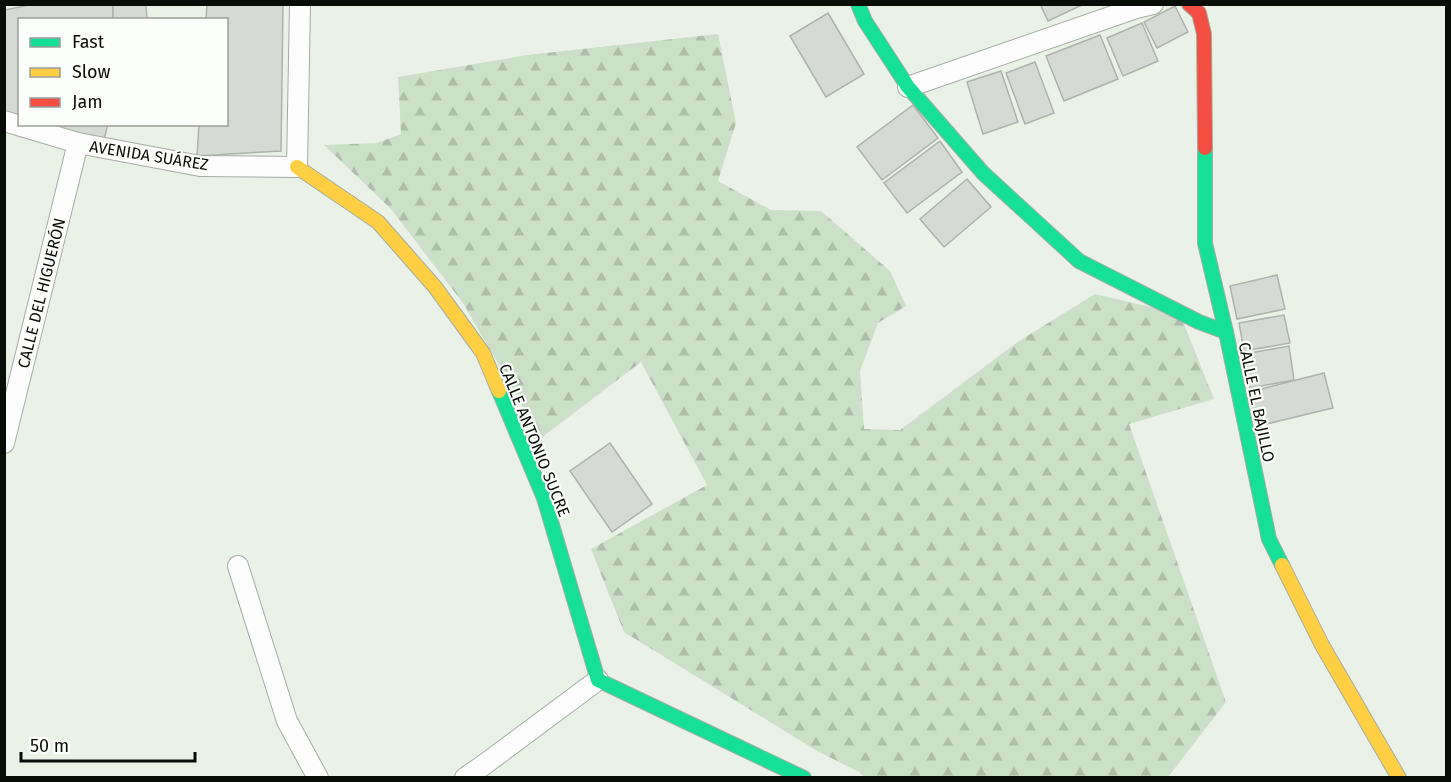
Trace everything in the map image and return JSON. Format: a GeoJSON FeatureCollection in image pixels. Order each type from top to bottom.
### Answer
{"type":"FeatureCollection","features":[{"type":"Feature","properties":{"kind":"street"},"geometry":{"type":"LineString","coordinates":[[297,167],[300,4]]}},
{"type":"Feature","properties":{"kind":"street"},"geometry":{"type":"LineString","coordinates":[[858,4],[866,21],[908,87],[982,173],[1079,261],[1199,322],[1226,333]]}},
{"type":"Feature","properties":{"kind":"street","name":"CALLE EL BAJILLO"},"geometry":{"type":"LineString","coordinates":[[1190,4],[1199,13],[1204,34],[1205,243],[1269,539],[1322,645],[1399,777]]}},
{"type":"Feature","properties":{"kind":"street"},"geometry":{"type":"LineString","coordinates":[[908,87],[1141,6]]}},
{"type":"Feature","properties":{"kind":"street","name":"AVENIDA SUÁREZ"},"geometry":{"type":"LineString","coordinates":[[21,126],[78,143],[200,166],[297,167]]}},
{"type":"Feature","properties":{"kind":"street","name":"CALLE DEL HIGUERÓN"},"geometry":{"type":"LineString","coordinates":[[4,443],[78,143]]}},
{"type":"Feature","properties":{"kind":"street","name":"CALLE ANTONIO SUCRE"},"geometry":{"type":"LineString","coordinates":[[297,167],[378,222],[435,287],[483,353],[544,498],[598,680]]}},
{"type":"Feature","properties":{"kind":"street"},"geometry":{"type":"LineString","coordinates":[[238,566],[287,721],[318,777]]}},
{"type":"Feature","properties":{"kind":"street"},"geometry":{"type":"LineString","coordinates":[[465,777],[598,680],[804,777]]}},
{"type":"Feature","properties":{"kind":"green space"},"geometry":{"type":"Polygon","coordinates":[[[718,34],[736,123],[718,181],[771,210],[821,211],[890,271],[906,306],[878,323],[860,371],[864,429],[900,430],[1019,341],[1095,294],[1180,314],[1214,399],[1129,424],[1226,702],[1168,777],[864,777],[859,772],[817,751],[624,632],[591,549],[707,485],[641,362],[541,438],[463,303],[391,209],[324,145],[377,143],[401,134],[398,77],[527,55],[718,34]]]}},
{"type":"Feature","properties":{"kind":"building"},"geometry":{"type":"Polygon","coordinates":[[[25,4],[113,4],[113,18],[18,18],[18,120],[4,116],[4,10],[25,6],[25,4]]]}},
{"type":"Feature","properties":{"kind":"building"},"geometry":{"type":"Polygon","coordinates":[[[113,4],[146,4],[147,18],[113,18],[113,4]]]}},
{"type":"Feature","properties":{"kind":"building"},"geometry":{"type":"Polygon","coordinates":[[[207,4],[283,4],[281,151],[197,156],[199,126],[228,126],[228,18],[206,18],[207,4]]]}},
{"type":"Feature","properties":{"kind":"building"},"geometry":{"type":"Polygon","coordinates":[[[1040,4],[1084,4],[1048,21],[1040,4]]]}},
{"type":"Feature","properties":{"kind":"building"},"geometry":{"type":"Polygon","coordinates":[[[1175,6],[1188,32],[1157,48],[1144,22],[1175,6]]]}},
{"type":"Feature","properties":{"kind":"building"},"geometry":{"type":"Polygon","coordinates":[[[828,13],[864,74],[826,97],[790,36],[828,13]]]}},
{"type":"Feature","properties":{"kind":"building"},"geometry":{"type":"Polygon","coordinates":[[[1142,23],[1158,61],[1123,76],[1107,38],[1142,23]]]}},
{"type":"Feature","properties":{"kind":"building"},"geometry":{"type":"Polygon","coordinates":[[[1100,35],[1118,79],[1064,101],[1046,56],[1100,35]]]}},
{"type":"Feature","properties":{"kind":"building"},"geometry":{"type":"Polygon","coordinates":[[[1035,62],[1054,113],[1025,124],[1006,73],[1035,62]]]}},
{"type":"Feature","properties":{"kind":"building"},"geometry":{"type":"Polygon","coordinates":[[[1001,71],[1018,122],[983,134],[967,82],[1001,71]]]}},
{"type":"Feature","properties":{"kind":"building"},"geometry":{"type":"Polygon","coordinates":[[[913,105],[938,138],[882,180],[857,147],[913,105]]]}},
{"type":"Feature","properties":{"kind":"building"},"geometry":{"type":"Polygon","coordinates":[[[60,126],[108,126],[104,140],[58,133],[60,126]]]}},
{"type":"Feature","properties":{"kind":"building"},"geometry":{"type":"Polygon","coordinates":[[[940,141],[962,172],[907,213],[884,183],[940,141]]]}},
{"type":"Feature","properties":{"kind":"building"},"geometry":{"type":"Polygon","coordinates":[[[967,179],[991,207],[944,247],[920,219],[967,179]]]}},
{"type":"Feature","properties":{"kind":"building"},"geometry":{"type":"Polygon","coordinates":[[[1277,275],[1285,309],[1237,319],[1230,286],[1277,275]]]}},
{"type":"Feature","properties":{"kind":"building"},"geometry":{"type":"Polygon","coordinates":[[[1284,315],[1290,343],[1244,351],[1239,323],[1284,315]]]}},
{"type":"Feature","properties":{"kind":"building"},"geometry":{"type":"Polygon","coordinates":[[[1289,346],[1294,380],[1250,388],[1244,354],[1289,346]]]}},
{"type":"Feature","properties":{"kind":"building"},"geometry":{"type":"Polygon","coordinates":[[[1324,373],[1333,408],[1258,426],[1249,392],[1324,373]]]}},
{"type":"Feature","properties":{"kind":"building"},"geometry":{"type":"Polygon","coordinates":[[[610,443],[652,504],[612,532],[570,471],[610,443]]]}},
{"type":"Feature","properties":{"kind":"traffic: fast"},"geometry":{"type":"LineString","coordinates":[[858,4],[865,21],[908,87],[983,173],[1079,261],[1199,322],[1226,332]]}},
{"type":"Feature","properties":{"kind":"traffic: fast"},"geometry":{"type":"LineString","coordinates":[[1205,148],[1205,243],[1269,539],[1282,565]]}},
{"type":"Feature","properties":{"kind":"traffic: fast"},"geometry":{"type":"LineString","coordinates":[[499,391],[544,498],[598,680],[804,778]]}},
{"type":"Feature","properties":{"kind":"traffic: slow"},"geometry":{"type":"LineString","coordinates":[[297,167],[378,222],[435,287],[483,353],[499,391]]}},
{"type":"Feature","properties":{"kind":"traffic: slow"},"geometry":{"type":"LineString","coordinates":[[1282,565],[1322,645],[1399,778]]}},
{"type":"Feature","properties":{"kind":"traffic: jam"},"geometry":{"type":"LineString","coordinates":[[1189,4],[1199,13],[1204,34],[1205,148]]}}]}
